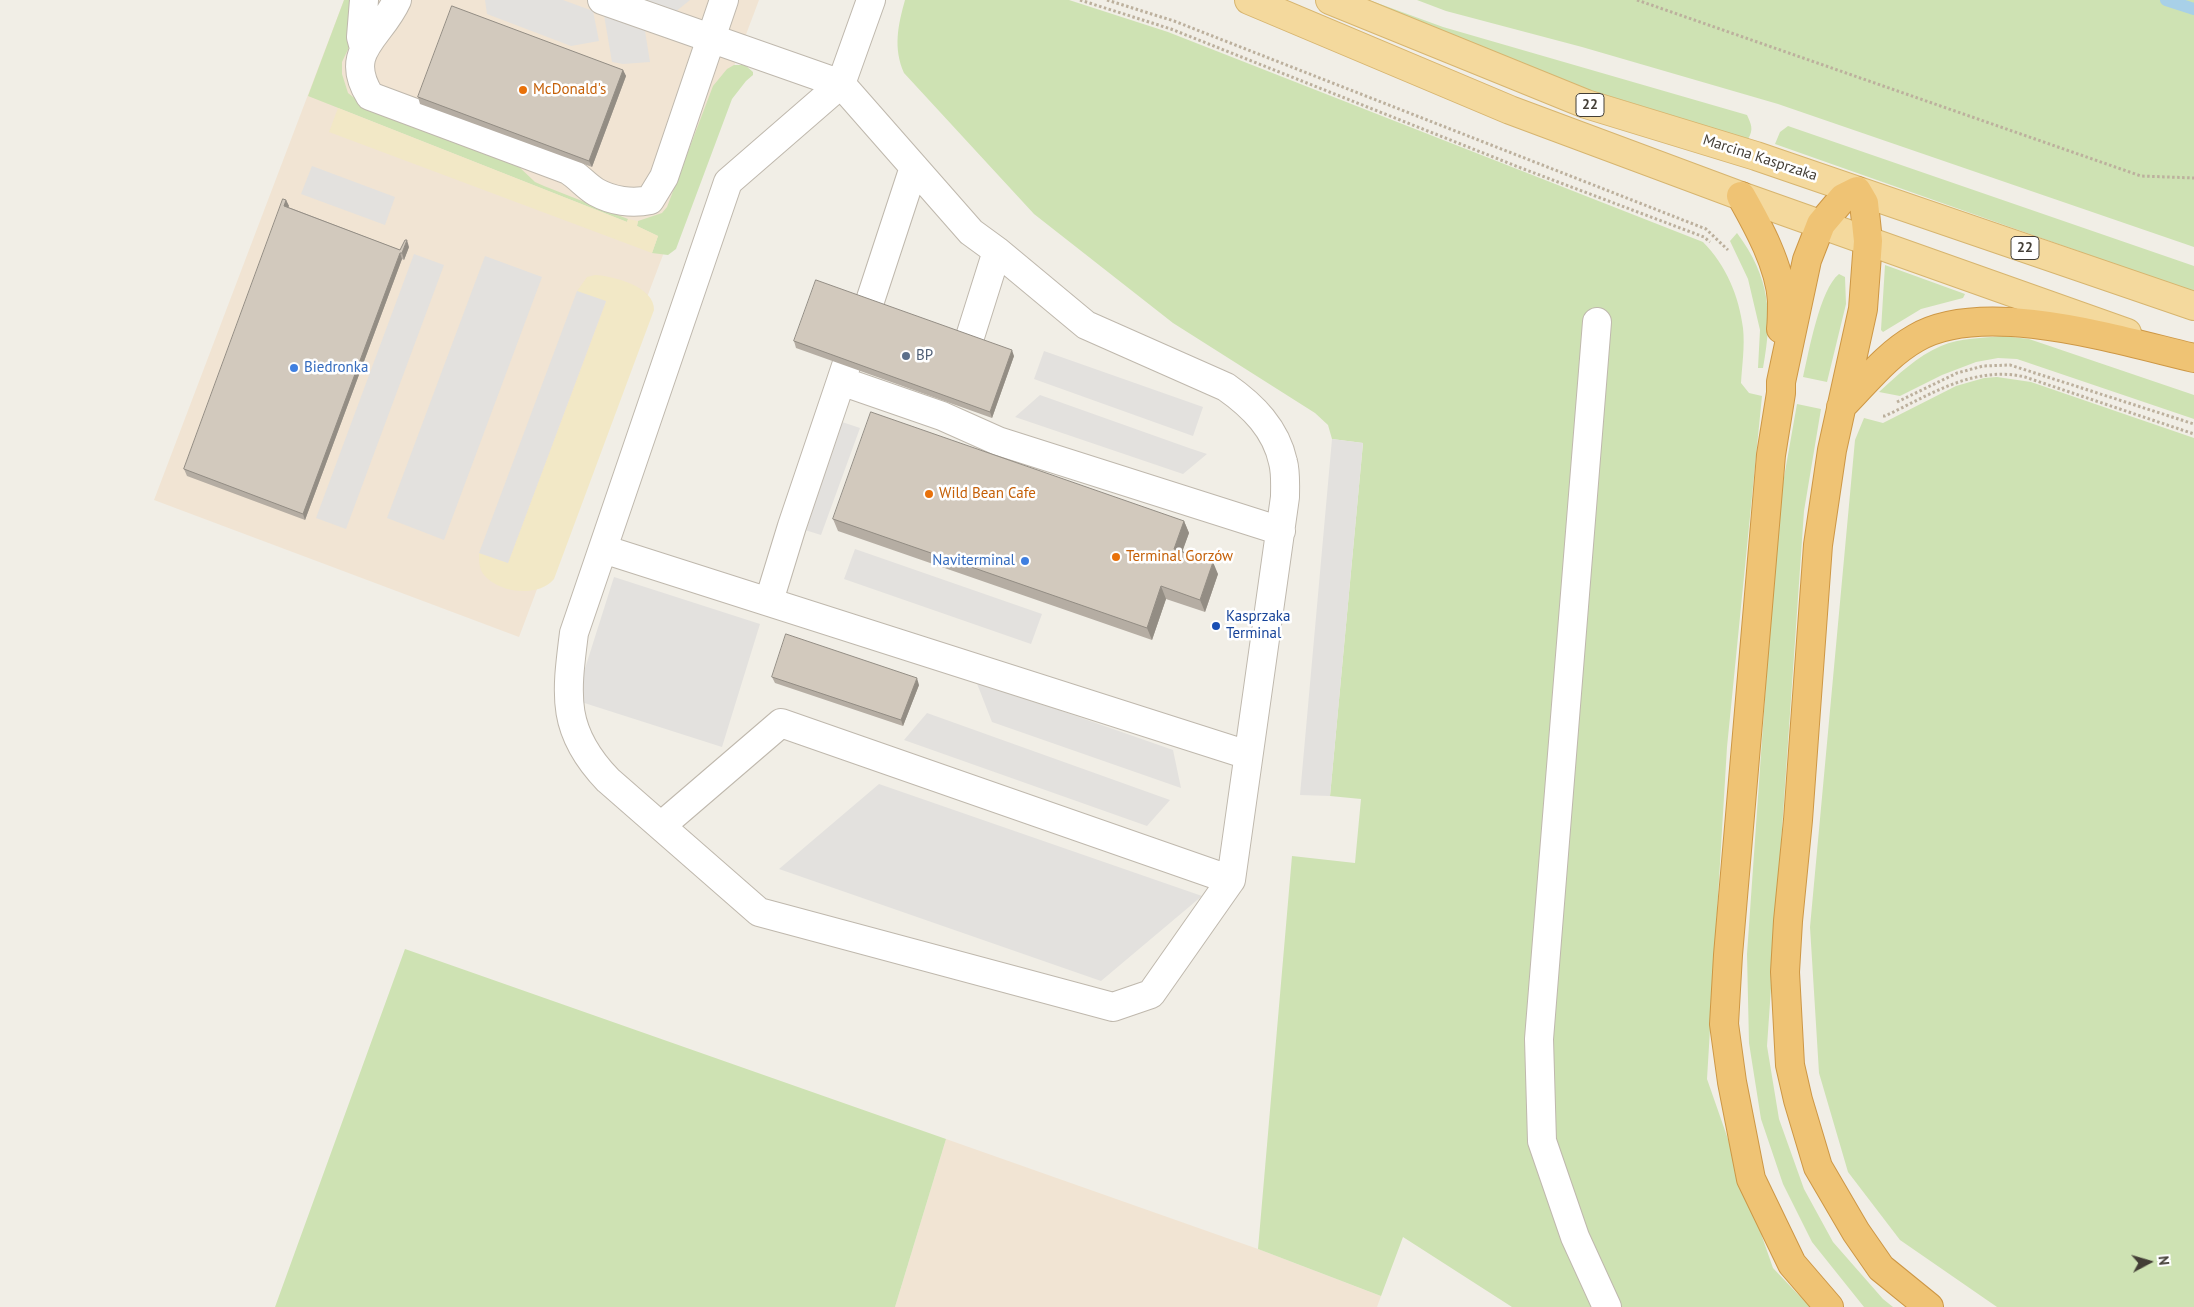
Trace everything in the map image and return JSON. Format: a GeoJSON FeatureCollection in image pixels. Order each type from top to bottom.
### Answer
{"type":"FeatureCollection","features":[{"type":"Feature","properties":{"kind":"highway"},"geometry":{"type":"LineString","coordinates":[[1781,382],[1807,260],[1821,224],[1843,198],[1857,190],[1864,203],[1868,241],[1862,308],[1846,402],[1825,494],[1818,545],[1785,972],[1790,1065],[1798,1100],[1818,1167],[1856,1232],[1881,1268],[1929,1307]]}},
{"type":"Feature","properties":{"kind":"highway"},"geometry":{"type":"LineString","coordinates":[[1741,196],[1756,222],[1772,261],[1782,300],[1781,393],[1771,455],[1728,955],[1724,1024],[1732,1082],[1751,1179],[1792,1264],[1829,1307]]}},
{"type":"Feature","properties":{"kind":"highway"},"geometry":{"type":"LineString","coordinates":[[1846,402],[1892,354],[1917,337],[1947,327],[1983,320],[2057,326],[2194,357]]}},
{"type":"Feature","properties":{"kind":"main road","name":"22"},"geometry":{"type":"LineString","coordinates":[[1249,0],[1510,110],[1741,196],[2194,357]]}},
{"type":"Feature","properties":{"kind":"main road","name":"Marcina Kasprzaka"},"geometry":{"type":"LineString","coordinates":[[1330,0],[1586,104],[1756,156],[2194,306]]}},
{"type":"Feature","properties":{"kind":"lane"},"geometry":{"type":"LineString","coordinates":[[364,0],[361,37],[364,48]]}},
{"type":"Feature","properties":{"kind":"lane"},"geometry":{"type":"LineString","coordinates":[[397,0],[389,17],[364,48],[359,66],[361,81],[370,96],[568,170],[596,192],[624,202],[638,203],[650,200],[664,178],[724,0]]}},
{"type":"Feature","properties":{"kind":"lane"},"geometry":{"type":"LineString","coordinates":[[602,0],[841,84],[971,232],[997,251],[1086,326],[1226,387],[1247,402],[1268,427],[1276,440],[1284,463],[1285,497],[1231,880],[1150,994],[1113,1007],[759,912],[594,766],[583,749],[574,729],[568,707],[568,686],[574,633],[728,182],[841,84],[871,0]]}},
{"type":"Feature","properties":{"kind":"lane"},"geometry":{"type":"LineString","coordinates":[[869,304],[914,167]]}},
{"type":"Feature","properties":{"kind":"lane"},"geometry":{"type":"LineString","coordinates":[[969,340],[997,251]]}},
{"type":"Feature","properties":{"kind":"lane"},"geometry":{"type":"LineString","coordinates":[[1596,322],[1539,1039],[1542,1141],[1575,1238],[1607,1307]]}},
{"type":"Feature","properties":{"kind":"lane"},"geometry":{"type":"LineString","coordinates":[[769,601],[809,471],[843,373],[945,409],[998,441],[1281,531]]}},
{"type":"Feature","properties":{"kind":"lane"},"geometry":{"type":"LineString","coordinates":[[603,549],[1248,755]]}},
{"type":"Feature","properties":{"kind":"lane"},"geometry":{"type":"LineString","coordinates":[[661,826],[781,723],[1231,880]]}},
{"type":"Feature","properties":{"kind":"path"},"geometry":{"type":"LineString","coordinates":[[1080,0],[1171,29],[1512,165],[1704,237],[1710,242]]}},
{"type":"Feature","properties":{"kind":"path"},"geometry":{"type":"LineString","coordinates":[[1107,0],[1174,21],[1706,229],[1727,249],[1731,257]]}},
{"type":"Feature","properties":{"kind":"path"},"geometry":{"type":"LineString","coordinates":[[1637,0],[2141,176],[2194,178]]}},
{"type":"Feature","properties":{"kind":"path"},"geometry":{"type":"LineString","coordinates":[[1846,402],[1886,404],[1900,401],[1957,373],[1982,366],[2010,365],[2194,424]]}},
{"type":"Feature","properties":{"kind":"path"},"geometry":{"type":"LineString","coordinates":[[1846,402],[1886,416],[1962,380],[1985,374],[2006,373],[2025,377],[2194,434]]}},
{"type":"Feature","properties":{"kind":"shaded area"},"geometry":{"type":"Polygon","coordinates":[[[344,0],[759,0],[519,637],[154,500],[344,0]]]}},
{"type":"Feature","properties":{"kind":"shaded area"},"geometry":{"type":"Polygon","coordinates":[[[485,0],[563,0],[593,11],[599,41],[571,46],[487,14],[485,0]]]}},
{"type":"Feature","properties":{"kind":"shaded area"},"geometry":{"type":"Polygon","coordinates":[[[645,0],[690,0],[675,12],[645,0]]]}},
{"type":"Feature","properties":{"kind":"shaded area"},"geometry":{"type":"Polygon","coordinates":[[[604,15],[645,31],[650,62],[623,64],[612,62],[604,15]]]}},
{"type":"Feature","properties":{"kind":"shaded area"},"geometry":{"type":"Polygon","coordinates":[[[312,166],[395,197],[385,225],[301,194],[312,166]]]}},
{"type":"Feature","properties":{"kind":"shaded area"},"geometry":{"type":"Polygon","coordinates":[[[414,254],[444,265],[346,529],[316,518],[414,254]]]}},
{"type":"Feature","properties":{"kind":"shaded area"},"geometry":{"type":"Polygon","coordinates":[[[485,256],[542,277],[444,540],[387,518],[485,256]]]}},
{"type":"Feature","properties":{"kind":"shaded area"},"geometry":{"type":"Polygon","coordinates":[[[577,291],[606,301],[508,563],[479,553],[577,291]]]}},
{"type":"Feature","properties":{"kind":"shaded area"},"geometry":{"type":"Polygon","coordinates":[[[1044,351],[1203,407],[1193,436],[1034,379],[1044,351]]]}},
{"type":"Feature","properties":{"kind":"shaded area"},"geometry":{"type":"Polygon","coordinates":[[[1040,395],[1207,454],[1183,474],[1015,417],[1040,395]]]}},
{"type":"Feature","properties":{"kind":"shaded area"},"geometry":{"type":"Polygon","coordinates":[[[827,417],[860,428],[821,535],[792,526],[827,417]]]}},
{"type":"Feature","properties":{"kind":"shaded area"},"geometry":{"type":"Polygon","coordinates":[[[1332,439],[1363,443],[1330,796],[1300,795],[1332,439]]]}},
{"type":"Feature","properties":{"kind":"shaded area"},"geometry":{"type":"Polygon","coordinates":[[[855,549],[1042,614],[1031,644],[844,579],[855,549]]]}},
{"type":"Feature","properties":{"kind":"shaded area"},"geometry":{"type":"Polygon","coordinates":[[[614,577],[760,624],[722,747],[575,700],[614,577]]]}},
{"type":"Feature","properties":{"kind":"shaded area"},"geometry":{"type":"Polygon","coordinates":[[[976,681],[1173,750],[1181,788],[992,722],[976,681]]]}},
{"type":"Feature","properties":{"kind":"shaded area"},"geometry":{"type":"Polygon","coordinates":[[[927,713],[1170,800],[1147,826],[904,740],[927,713]]]}},
{"type":"Feature","properties":{"kind":"shaded area"},"geometry":{"type":"Polygon","coordinates":[[[879,784],[1202,896],[1101,981],[779,869],[879,784]]]}},
{"type":"Feature","properties":{"kind":"shaded area"},"geometry":{"type":"Polygon","coordinates":[[[946,1139],[1258,1249],[1381,1296],[1377,1307],[895,1307],[946,1139]]]}},
{"type":"Feature","properties":{"kind":"green space"},"geometry":{"type":"Polygon","coordinates":[[[344,0],[354,0],[353,39],[342,62],[342,74],[348,93],[357,100],[517,165],[535,182],[628,219],[627,222],[308,96],[344,0]]]}},
{"type":"Feature","properties":{"kind":"green space"},"geometry":{"type":"Polygon","coordinates":[[[905,0],[1069,0],[1168,32],[1703,242],[1725,271],[1735,293],[1743,328],[1744,342],[1741,383],[1749,393],[1762,396],[1727,747],[1707,1079],[1773,1268],[1810,1307],[1512,1307],[1403,1237],[1381,1296],[1258,1249],[1292,856],[1355,863],[1361,799],[1330,796],[1363,443],[1332,439],[1328,425],[1315,413],[1173,323],[1034,214],[904,73],[899,55],[898,36],[905,0]]]}},
{"type":"Feature","properties":{"kind":"green space"},"geometry":{"type":"Polygon","coordinates":[[[1337,0],[1369,0],[1443,27],[1747,115],[1751,124],[1751,132],[1748,139],[1483,57],[1337,0]]]}},
{"type":"Feature","properties":{"kind":"green space"},"geometry":{"type":"Polygon","coordinates":[[[1417,0],[2194,0],[2194,247],[1778,104],[1582,47],[1446,11],[1417,0]]]}},
{"type":"Feature","properties":{"kind":"green space"},"geometry":{"type":"Polygon","coordinates":[[[734,65],[745,65],[753,72],[753,75],[732,99],[676,249],[668,255],[652,253],[658,236],[637,226],[638,221],[662,213],[667,207],[713,86],[727,69],[734,65]]]}},
{"type":"Feature","properties":{"kind":"green space"},"geometry":{"type":"Polygon","coordinates":[[[1788,126],[2194,266],[2194,292],[1775,144],[1780,132],[1788,126]]]}},
{"type":"Feature","properties":{"kind":"green space"},"geometry":{"type":"Polygon","coordinates":[[[1737,233],[1756,265],[1766,297],[1768,331],[1763,368],[1758,368],[1760,330],[1748,279],[1730,241],[1737,233]]]}},
{"type":"Feature","properties":{"kind":"green space"},"geometry":{"type":"Polygon","coordinates":[[[1885,265],[1965,294],[1963,298],[1921,309],[1883,332],[1881,330],[1885,265]]]}},
{"type":"Feature","properties":{"kind":"green space"},"geometry":{"type":"Polygon","coordinates":[[[1839,274],[1845,277],[1846,304],[1827,382],[1803,377],[1821,306],[1832,282],[1839,274]]]}},
{"type":"Feature","properties":{"kind":"green space"},"geometry":{"type":"Polygon","coordinates":[[[2003,336],[2029,339],[2194,395],[2194,419],[2017,359],[1998,358],[1976,362],[1942,375],[1900,396],[1879,392],[1916,360],[1932,350],[1948,343],[2003,336]]]}},
{"type":"Feature","properties":{"kind":"green space"},"geometry":{"type":"Polygon","coordinates":[[[1997,377],[2031,382],[2194,438],[2194,1307],[1997,1307],[1900,1240],[1848,1172],[1819,1073],[1810,927],[1855,440],[1864,418],[1883,423],[1956,386],[1984,378],[1997,377]]]}},
{"type":"Feature","properties":{"kind":"green space"},"geometry":{"type":"Polygon","coordinates":[[[1797,404],[1821,409],[1804,511],[1767,1046],[1779,1119],[1804,1189],[1833,1242],[1883,1299],[1893,1307],[1864,1307],[1812,1242],[1783,1184],[1761,1119],[1749,1043],[1747,954],[1778,511],[1797,404]]]}},
{"type":"Feature","properties":{"kind":"green space"},"geometry":{"type":"Polygon","coordinates":[[[405,949],[946,1139],[895,1307],[275,1307],[405,949]]]}},
{"type":"Feature","properties":{"kind":"sand"},"geometry":{"type":"Polygon","coordinates":[[[338,108],[627,222],[628,219],[638,221],[637,226],[658,236],[652,253],[329,132],[338,108]]]}},
{"type":"Feature","properties":{"kind":"sand"},"geometry":{"type":"Polygon","coordinates":[[[595,275],[622,280],[641,289],[653,302],[654,310],[554,579],[547,585],[529,591],[509,589],[499,586],[482,573],[479,553],[508,563],[606,302],[577,291],[587,277],[595,275]]]}},
{"type":"Feature","properties":{"kind":"building","name":"McDonald's"},"geometry":{"type":"Polygon","coordinates":[[[452,6],[623,70],[589,161],[418,97],[452,6]]]}},
{"type":"Feature","properties":{"kind":"building","name":"Biedronka"},"geometry":{"type":"Polygon","coordinates":[[[283,199],[286,200],[284,206],[400,250],[405,240],[407,240],[402,253],[400,253],[303,514],[184,469],[283,199]]]}},
{"type":"Feature","properties":{"kind":"building"},"geometry":{"type":"Polygon","coordinates":[[[816,280],[1012,350],[990,412],[794,341],[816,280]]]}},
{"type":"Feature","properties":{"kind":"building"},"geometry":{"type":"Polygon","coordinates":[[[871,412],[1184,521],[1174,549],[1213,562],[1200,600],[1161,586],[1147,628],[833,519],[871,412]]]}},
{"type":"Feature","properties":{"kind":"building"},"geometry":{"type":"Polygon","coordinates":[[[786,634],[917,678],[901,720],[772,677],[786,634]]]}},
{"type":"Feature","properties":{"kind":"waterway"},"geometry":{"type":"LineString","coordinates":[[2166,0],[2194,9]]}},
{"type":"Feature","properties":{"kind":"place","name":"McDonald's"},"geometry":{"type":"Point","coordinates":[523,90]}},
{"type":"Feature","properties":{"kind":"place","name":"BP"},"geometry":{"type":"Point","coordinates":[906,356]}},
{"type":"Feature","properties":{"kind":"place","name":"Biedronka"},"geometry":{"type":"Point","coordinates":[294,368]}},
{"type":"Feature","properties":{"kind":"place","name":"Wild Bean Cafe"},"geometry":{"type":"Point","coordinates":[929,494]}},
{"type":"Feature","properties":{"kind":"place","name":"Terminal Gorzów"},"geometry":{"type":"Point","coordinates":[1116,557]}},
{"type":"Feature","properties":{"kind":"place","name":"Naviterminal"},"geometry":{"type":"Point","coordinates":[1025,561]}},
{"type":"Feature","properties":{"kind":"place","name":"Kasprzaka Terminal"},"geometry":{"type":"Point","coordinates":[1216,626]}}]}
